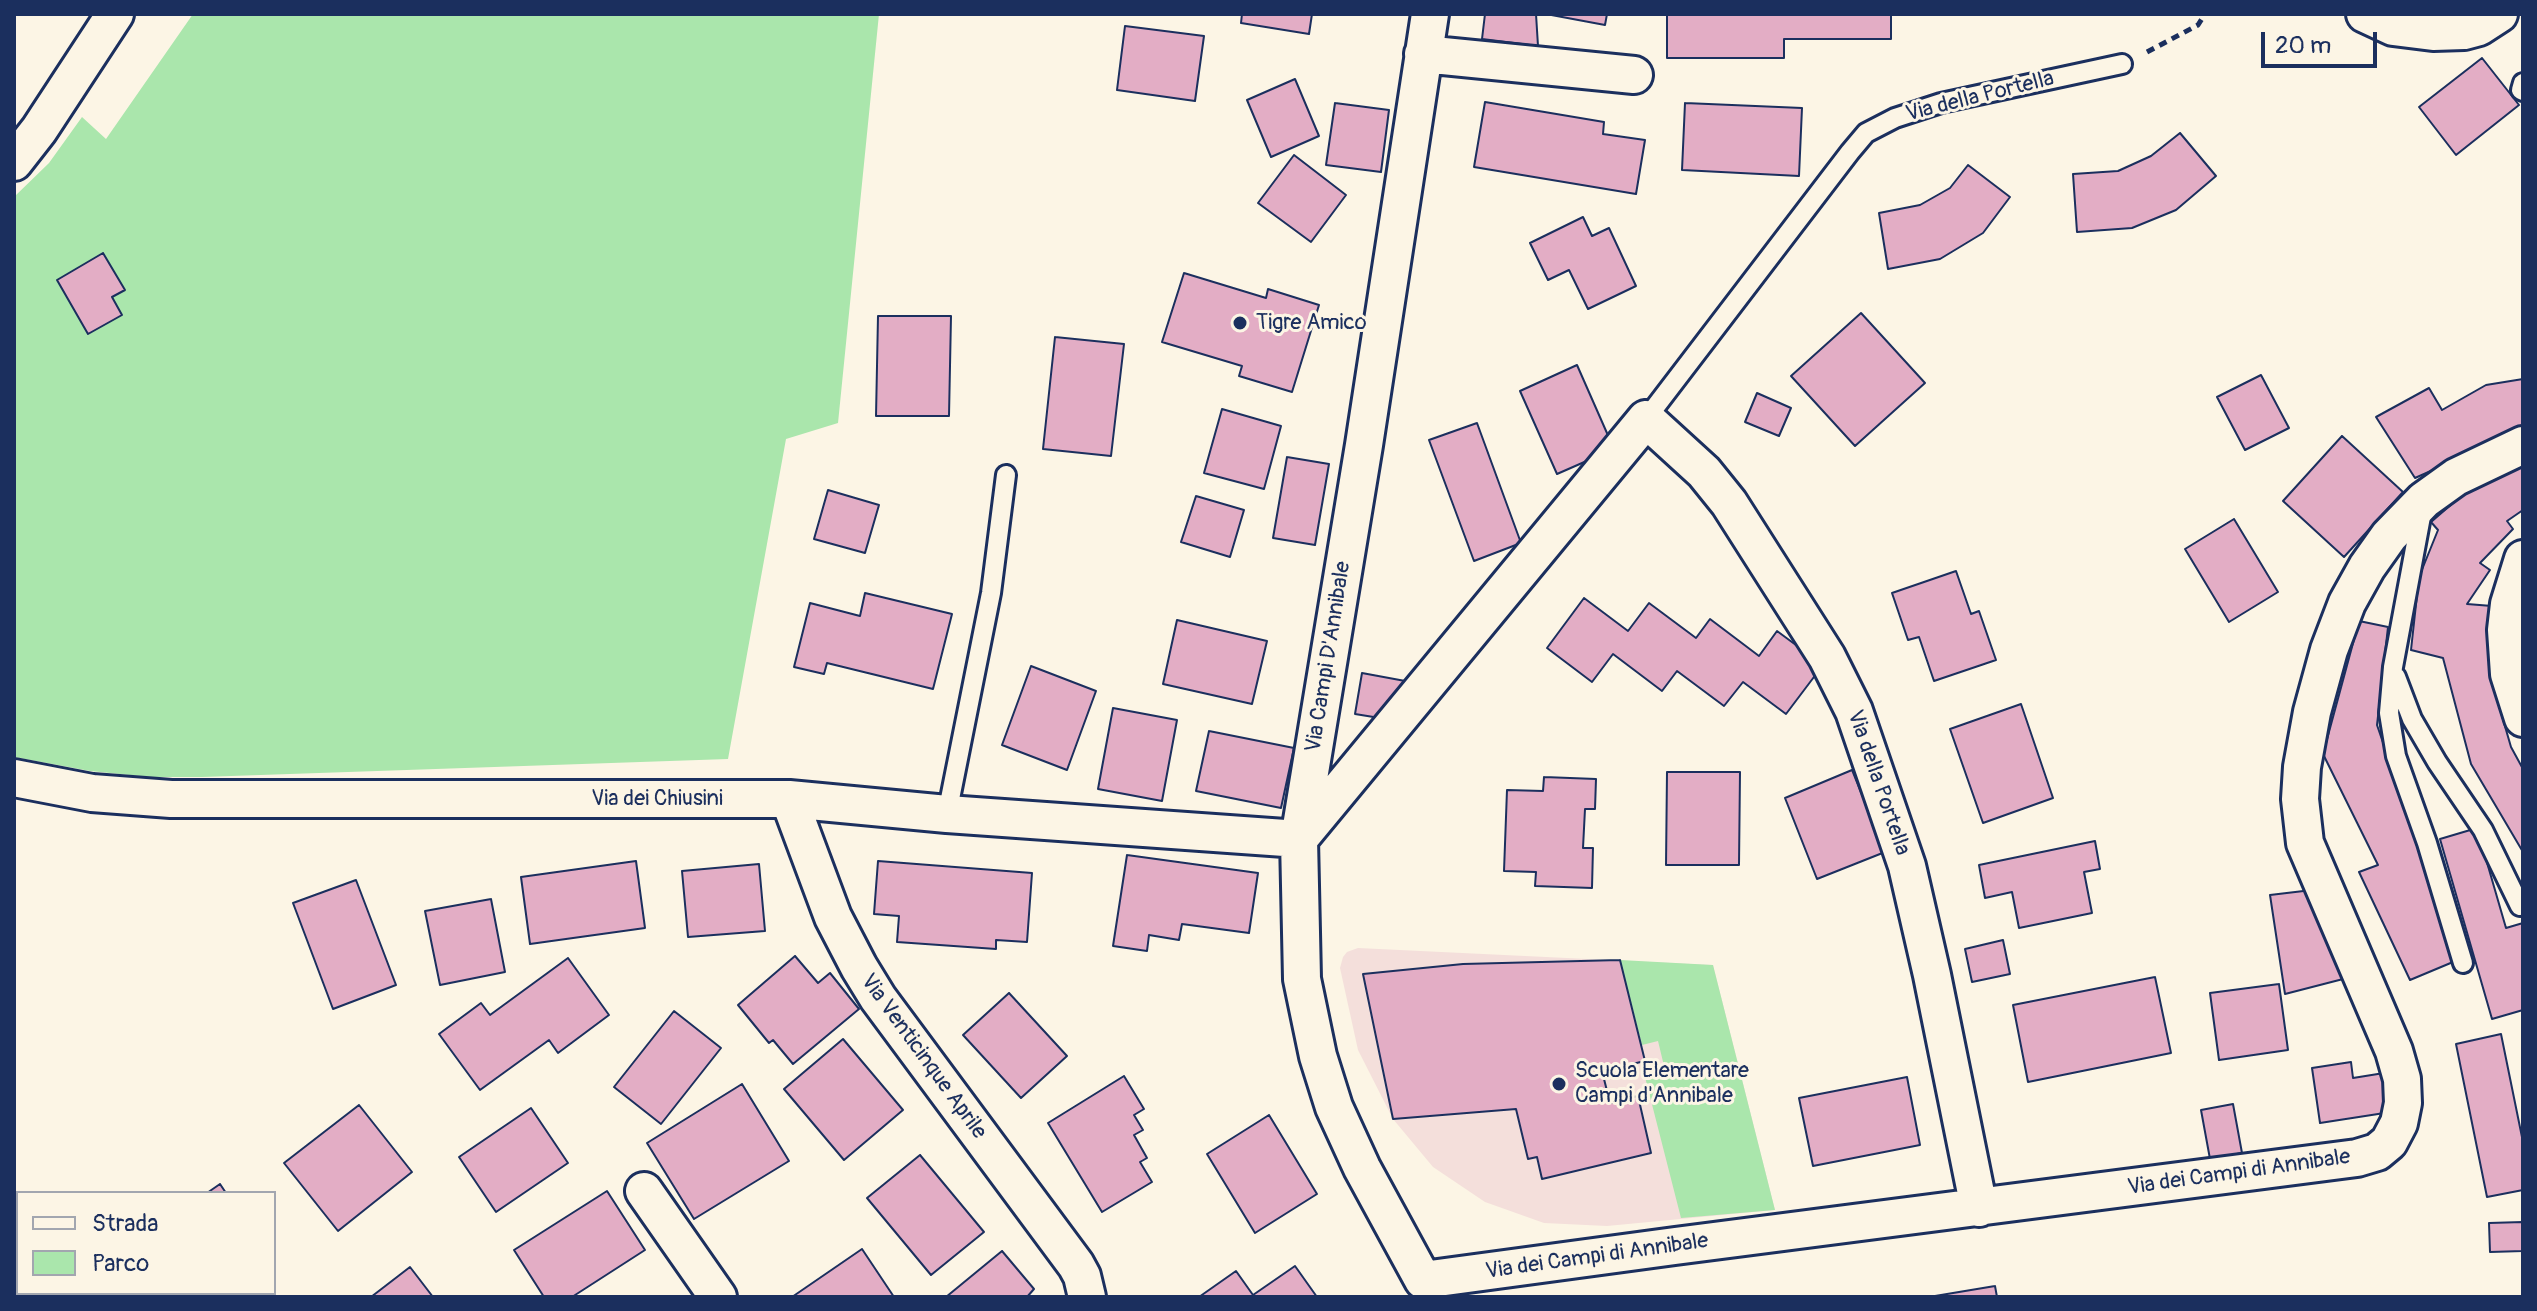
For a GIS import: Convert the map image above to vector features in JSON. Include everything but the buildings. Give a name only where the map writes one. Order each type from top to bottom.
[{"type":"street","points":[[14,162],[39,130],[115,14]]},
{"type":"street","name":"Via Campi D'Annibale","points":[[1420,1289],[1334,1107],[1318,1056],[1302,979],[1299,839],[1364,445],[1430,14]]},
{"type":"street","points":[[2365,14],[2393,27],[2433,32],[2479,27],[2499,14]]},
{"type":"street","points":[[1423,54],[1634,75]]},
{"type":"street","name":"Via della Portella","points":[[1299,839],[1646,419],[1704,472],[1729,503],[1827,657],[1854,711],[1907,866],[1979,1208]]},
{"type":"street","name":"Via dei Campi di Annibale","points":[[1420,1289],[1690,1244],[2357,1158],[2377,1152],[2396,1133],[2403,1103],[2398,1065],[2310,857],[2302,826],[2300,799],[2303,759],[2316,694],[2347,603],[2389,536],[2424,500],[2475,466],[2523,445]]},
{"type":"street","points":[[2523,559],[2509,604],[2506,630],[2509,674],[2523,718]]},
{"type":"street","name":"Via dei Chiusini","points":[[14,778],[92,793],[171,799],[789,799],[947,814],[1299,839]]},
{"type":"street","name":"Via Venticinque Aprile","points":[[789,799],[833,917],[859,967],[1076,1265],[1087,1297]]},
{"type":"street","points":[[644,1191],[718,1297]]},
{"type":"lane","name":"Via della Portella","points":[[1646,419],[1866,133],[1895,118],[1941,103],[2122,64]]},
{"type":"lane","points":[[2523,83],[2523,91]]},
{"type":"lane","points":[[947,814],[991,593],[1006,475]]},
{"type":"lane","points":[[2424,500],[2393,667],[2389,713],[2392,741],[2463,963]]},
{"type":"lane","points":[[2393,667],[2412,719],[2483,830],[2520,906]]},
{"type":"path","points":[[2122,64],[2198,25],[2205,14]]},
{"type":"shaded area","name":"Scuola Elementare Campi d'Annibale","points":[[1358,948],[1713,965],[1775,1210],[1607,1226],[1544,1223],[1485,1202],[1433,1167],[1393,1119],[1358,1050],[1340,968],[1347,952]]},
{"type":"green space","points":[[193,14],[879,14],[838,423],[786,439],[728,759],[149,777],[90,771],[14,757],[14,197],[49,163],[82,117],[106,139]],"holes":[[[103,253],[125,290],[112,297],[122,315],[88,334],[57,280]]]},
{"type":"green space","points":[[1620,960],[1713,965],[1775,1210],[1681,1218],[1645,1077],[1665,1070],[1658,1041],[1642,1045]]},
{"type":"place","name":"Tigre Amico","points":[[1240,323]]},
{"type":"place","name":"Scuola Elementare Campi d'Annibale","points":[[1559,1084]]}]
